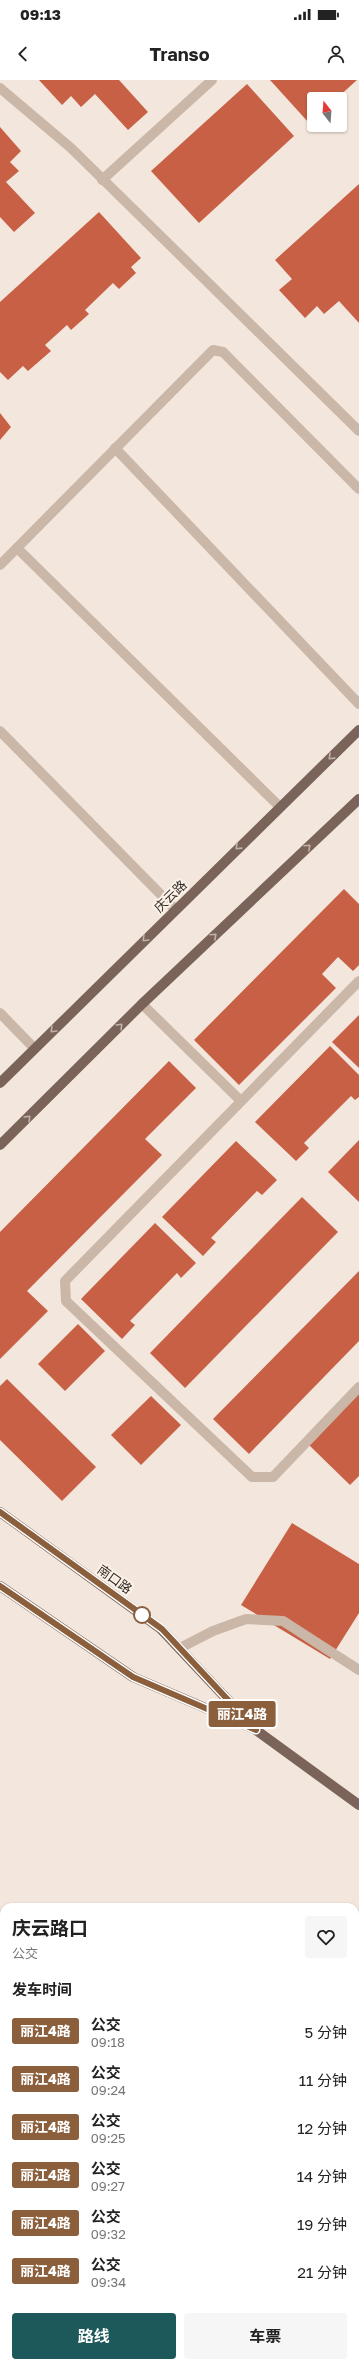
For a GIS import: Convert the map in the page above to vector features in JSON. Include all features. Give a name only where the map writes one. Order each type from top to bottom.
[{"type":"main road","name":"庆云路","points":[[0,1083],[175,909],[359,730]]},
{"type":"main road","points":[[0,1145],[142,1004],[359,799]]},
{"type":"main road","name":"南口路","points":[[0,1512],[162,1629],[256,1730],[359,1805]]},
{"type":"main road","name":"南口路","points":[[0,1586],[133,1677],[256,1730]]},
{"type":"street","points":[[102,180],[212,80]]},
{"type":"street","points":[[0,88],[71,148],[359,431]]},
{"type":"street","points":[[0,565],[213,350],[223,352],[359,489]]},
{"type":"street","points":[[115,448],[359,704]]},
{"type":"street","points":[[17,548],[280,807]]},
{"type":"street","points":[[0,731],[175,909]]},
{"type":"street","points":[[359,981],[65,1281],[66,1301],[252,1477],[273,1477],[359,1387]]},
{"type":"street","points":[[142,1004],[241,1101]]},
{"type":"street","points":[[0,1013],[34,1048]]},
{"type":"street","points":[[180,1648],[213,1631],[246,1619],[283,1621],[359,1670]]},
{"type":"building","points":[[39,80],[119,80],[148,112],[128,130],[95,94],[81,107],[71,96],[62,105]]},
{"type":"building","points":[[270,80],[357,80],[344,92],[307,92],[307,121]]},
{"type":"building","points":[[247,84],[294,136],[199,223],[151,171]]},
{"type":"building","points":[[0,127],[21,151],[10,162],[19,171],[6,182],[35,213],[14,232],[0,217]]},
{"type":"building","points":[[359,184],[359,323],[339,301],[324,314],[317,306],[305,318],[279,290],[292,279],[275,260]]},
{"type":"building","points":[[99,212],[141,258],[131,267],[136,273],[119,289],[113,283],[85,310],[89,314],[71,330],[67,325],[45,345],[51,351],[28,371],[23,366],[8,380],[0,372],[0,302]]},
{"type":"building","points":[[0,413],[11,427],[0,440]]},
{"type":"building","points":[[344,889],[359,904],[359,965],[353,971],[338,957],[322,974],[336,988],[239,1085],[194,1040]]},
{"type":"building","points":[[359,1015],[359,1068],[332,1042]]},
{"type":"building","points":[[330,1046],[359,1075],[359,1097],[355,1100],[351,1096],[304,1143],[309,1148],[296,1161],[255,1122]]},
{"type":"building","points":[[169,1061],[196,1088],[145,1139],[162,1155],[27,1291],[48,1311],[0,1359],[0,1232]]},
{"type":"building","points":[[359,1140],[359,1202],[328,1172]]},
{"type":"building","points":[[236,1141],[277,1180],[262,1195],[257,1191],[211,1238],[216,1242],[203,1256],[162,1217]]},
{"type":"building","points":[[302,1197],[338,1232],[185,1388],[150,1353]]},
{"type":"building","points":[[155,1223],[196,1263],[181,1278],[177,1273],[130,1321],[135,1325],[122,1339],[81,1299]]},
{"type":"building","points":[[359,1271],[359,1341],[249,1454],[213,1419]]},
{"type":"building","points":[[78,1324],[105,1351],[65,1391],[38,1364]]},
{"type":"building","points":[[7,1379],[96,1467],[62,1501],[0,1440],[0,1386]]},
{"type":"building","points":[[359,1394],[359,1476],[350,1485],[309,1445]]},
{"type":"building","points":[[151,1396],[181,1425],[141,1465],[111,1435]]},
{"type":"building","points":[[292,1523],[359,1564],[359,1613],[330,1659],[241,1605]]},
{"type":"bus line","name":"丽江4路","points":[[0,1512],[162,1629],[256,1730],[133,1677],[0,1586]]}]
